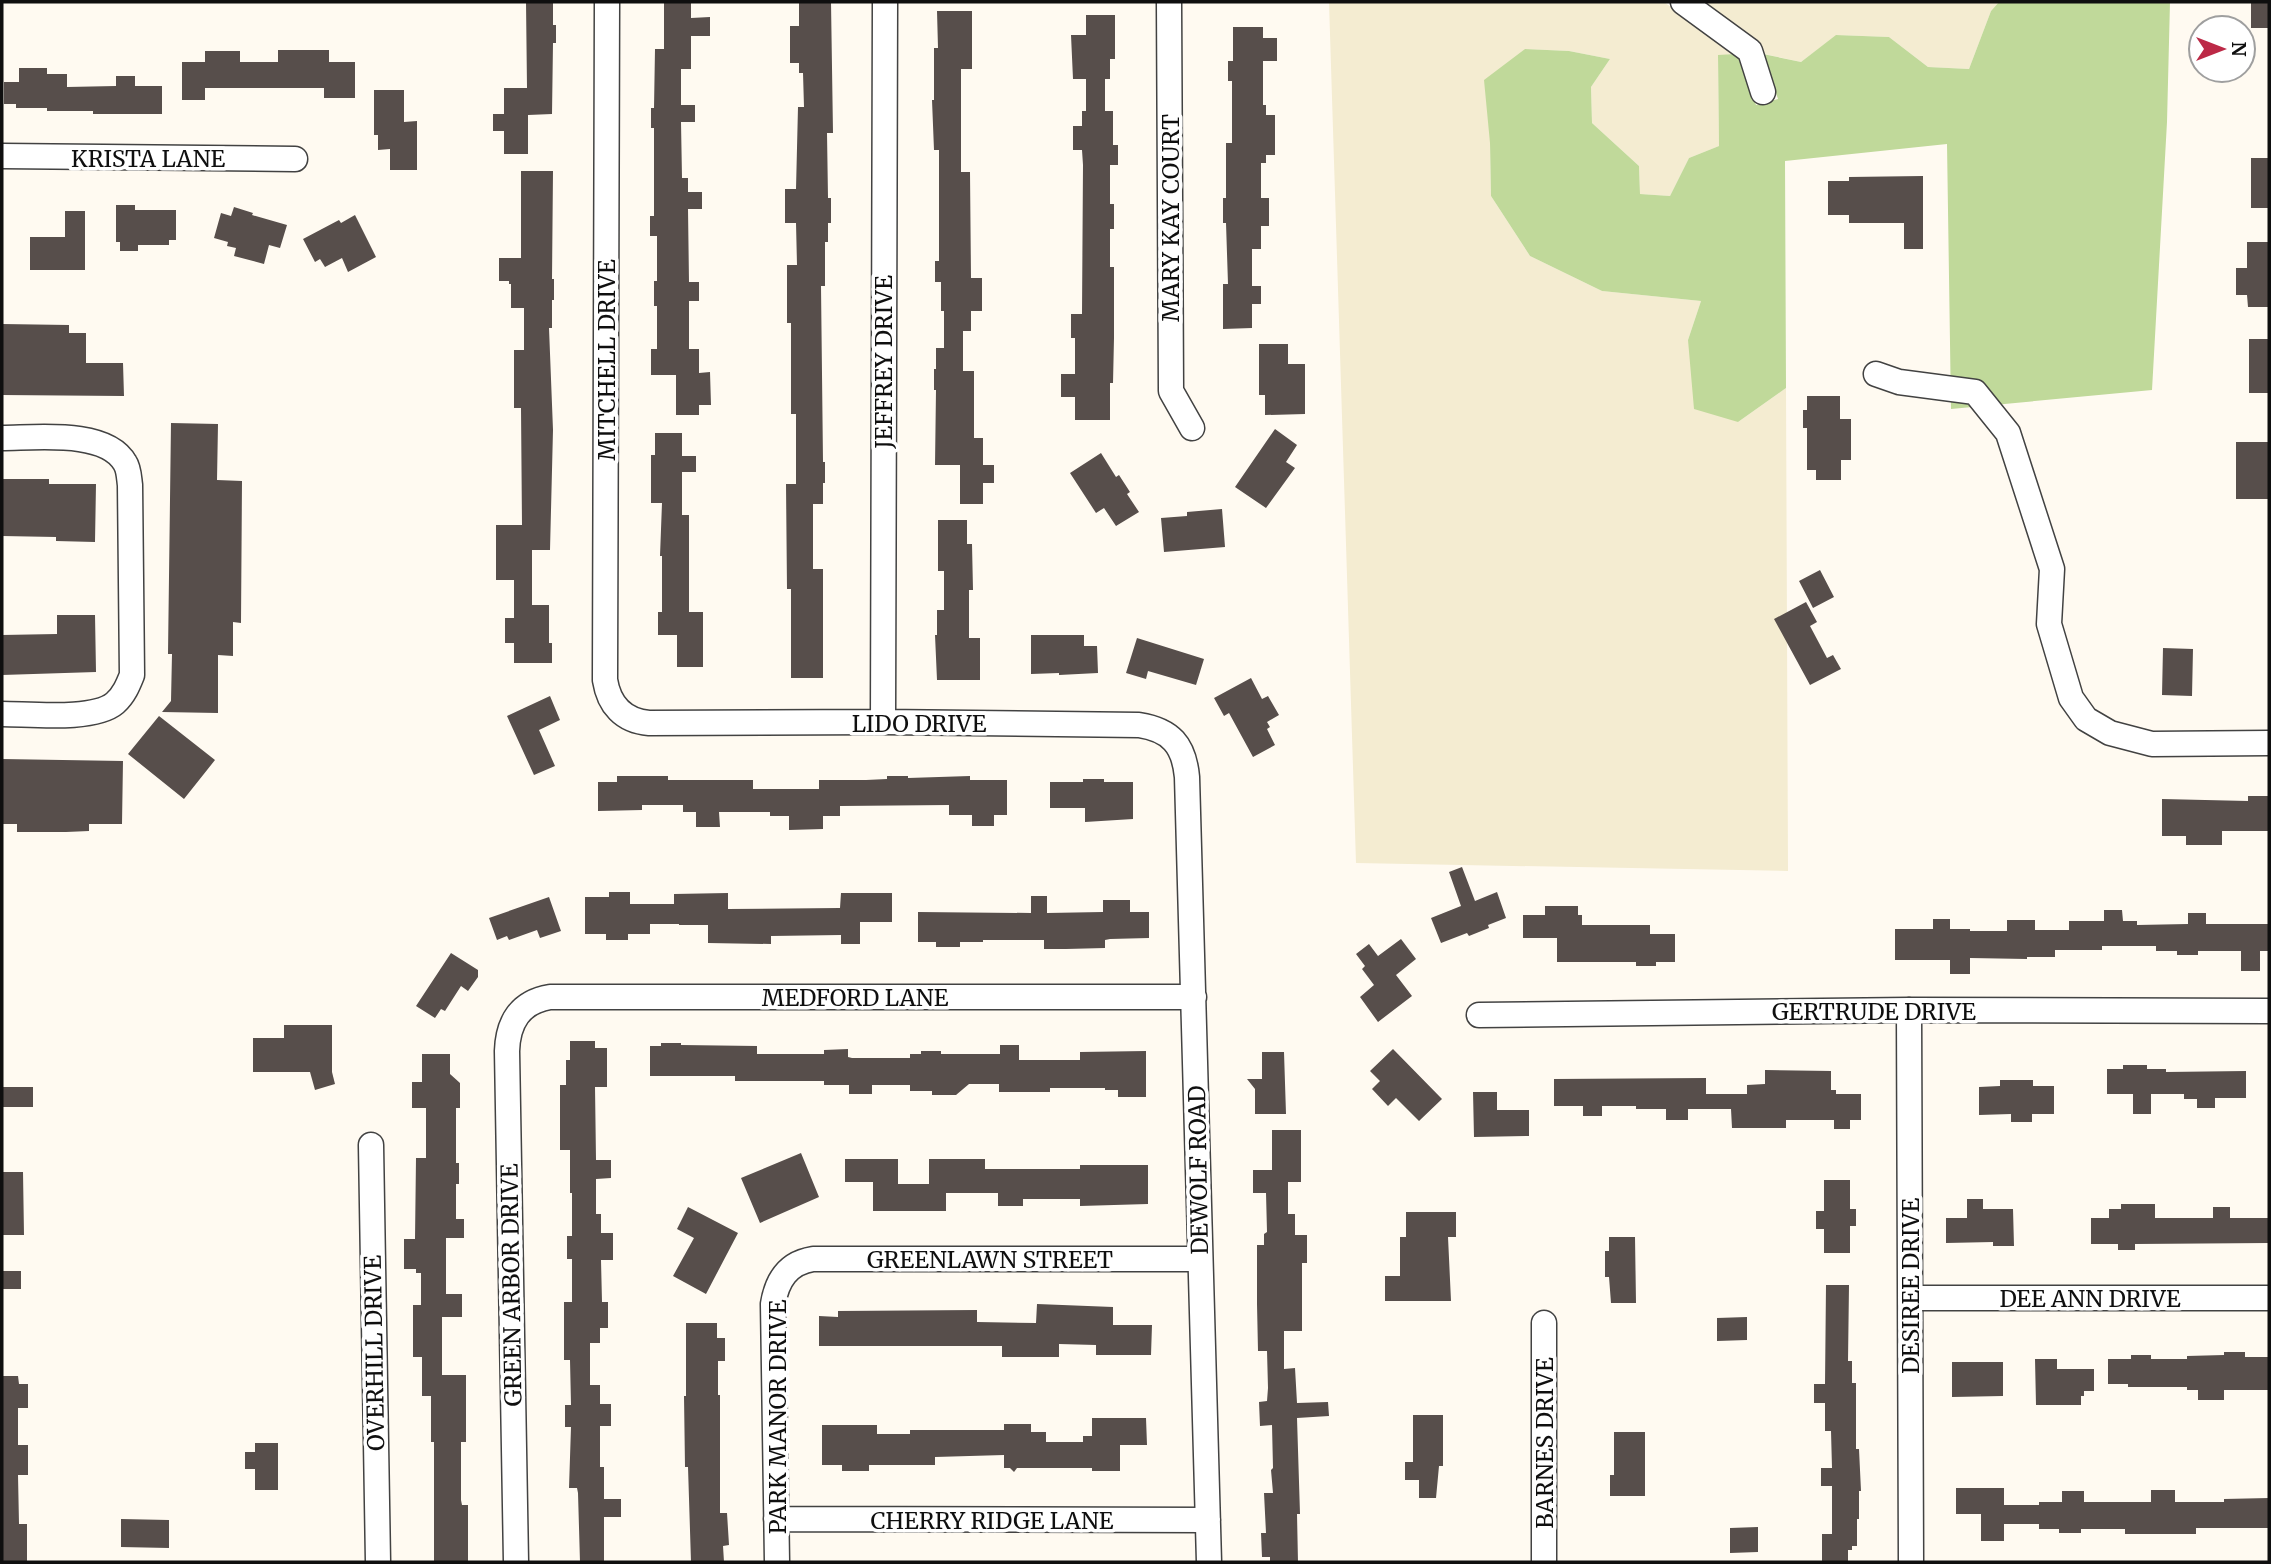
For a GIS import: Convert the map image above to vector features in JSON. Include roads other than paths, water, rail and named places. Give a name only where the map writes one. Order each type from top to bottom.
[{"type":"street","name":"MITCHELL DRIVE","points":[[607,2],[605,680],[608,694],[621,714]]},
{"type":"street","name":"JEFFREY DRIVE","points":[[883,722],[885,2]]},
{"type":"street","name":"MARY KAY COURT","points":[[1169,2],[1171,391],[1192,428]]},
{"type":"street","points":[[1683,2],[1750,51],[1763,92]]},
{"type":"street","name":"KRISTA LANE","points":[[2,156],[295,159]]},
{"type":"street","points":[[1876,374],[1899,382],[1975,392],[2008,433],[2052,569],[2049,624],[2071,698],[2086,719],[2110,733],[2152,744],[2269,743]]},
{"type":"street","points":[[2,438],[71,438],[102,444],[117,453],[126,465],[130,485],[132,674],[125,691],[114,704],[100,712],[2,714]]},
{"type":"street","name":"LIDO DRIVE","points":[[621,714],[632,720],[649,723],[883,722],[1151,727],[1168,735],[1179,747],[1184,756],[1187,777]]},
{"type":"street","name":"DEWOLF ROAD","points":[[1187,777],[1209,1562]]},
{"type":"street","name":"MEDFORD LANE","points":[[519,1011],[533,1001],[550,998],[1194,998]]},
{"type":"street","name":"GERTRUDE DRIVE","points":[[1479,1015],[1909,1010],[2269,1011]]},
{"type":"street","name":"DESIREE DRIVE","points":[[1909,1010],[1911,1562]]},
{"type":"street","name":"GREEN ARBOR DRIVE","points":[[516,1562],[506,1051],[509,1029],[519,1011]]},
{"type":"street","name":"OVERHILL DRIVE","points":[[371,1145],[377,1562]]},
{"type":"street","name":"GREENLAWN STREET","points":[[784,1274],[793,1266],[813,1259],[1200,1259]]},
{"type":"street","name":"PARK MANOR DRIVE","points":[[777,1562],[773,1304],[776,1288],[784,1274]]},
{"type":"street","name":"DEE ANN DRIVE","points":[[1910,1298],[2269,1298]]},
{"type":"street","name":"BARNES DRIVE","points":[[1544,1323],[1544,1562]]},
{"type":"street","name":"CHERRY RIDGE LANE","points":[[776,1519],[1208,1520]]}]
